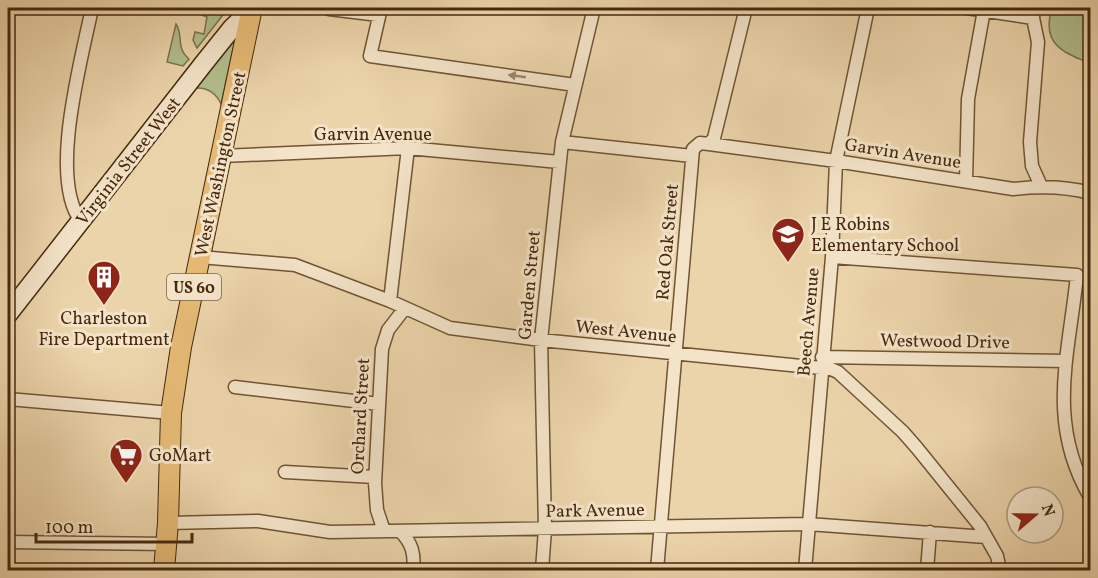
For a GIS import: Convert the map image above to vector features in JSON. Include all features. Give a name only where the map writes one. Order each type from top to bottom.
[{"type":"main road","name":"Virginia Street West","points":[[8,314],[248,8]]},
{"type":"main road","name":"West Washington Street","points":[[164,570],[168,523],[171,413],[182,340],[222,156],[248,8]]},
{"type":"street","points":[[81,221],[75,213],[71,198],[68,140],[70,114],[92,8]]},
{"type":"street","points":[[329,8],[380,11],[369,56],[575,84]]},
{"type":"street","name":"Garden Street","points":[[542,570],[545,529],[541,340],[562,142],[594,8]]},
{"type":"street","points":[[562,142],[692,156],[696,144],[700,142],[708,144],[714,138],[746,8]]},
{"type":"street","name":"Beech Avenue","points":[[805,570],[831,257],[836,161],[868,8]]},
{"type":"street","points":[[967,8],[1034,13],[1038,42],[1030,142],[1032,166],[1041,186]]},
{"type":"street","points":[[966,181],[968,99],[984,10]]},
{"type":"street","name":"Garvin Avenue","points":[[708,144],[836,161],[1013,189],[1041,186],[1070,187],[1090,193]]},
{"type":"street","points":[[390,302],[408,148]]},
{"type":"street","name":"Garvin Avenue","points":[[222,156],[408,148],[559,162]]},
{"type":"street","name":"Red Oak Street","points":[[657,570],[692,156]]},
{"type":"street","name":"West Avenue","points":[[200,256],[296,265],[450,328],[676,354],[822,363],[838,372],[903,432],[981,526],[986,537]]},
{"type":"street","points":[[831,257],[1077,275],[1066,361],[1063,415],[1069,447],[1090,497]]},
{"type":"street","name":"Orchard Street","points":[[384,531],[377,510],[375,477],[384,342],[391,324],[405,308]]},
{"type":"street","name":"Westwood Drive","points":[[822,363],[1066,361]]},
{"type":"street","points":[[235,387],[379,404]]},
{"type":"street","points":[[8,399],[171,413]]},
{"type":"street","points":[[285,472],[375,477]]},
{"type":"street","name":"Park Avenue","points":[[168,523],[258,522],[330,532],[808,524],[986,537]]},
{"type":"street","points":[[400,531],[415,556],[413,570]]},
{"type":"street","points":[[927,570],[930,532]]},
{"type":"street","points":[[986,537],[997,556],[1000,570]]},
{"type":"street","points":[[8,542],[167,544]]},
{"type":"green space","points":[[201,8],[226,11],[197,48],[193,40],[195,32],[204,34],[207,17],[199,14]]},
{"type":"green space","points":[[1052,8],[1090,8],[1090,65],[1065,52],[1054,42],[1049,24]]},
{"type":"green space","points":[[176,24],[182,50],[189,59],[183,66],[167,62]]},
{"type":"green space","points":[[231,42],[234,44],[221,104],[211,92],[195,88]]},
{"type":"place","name":"J E Robins Elementary School","points":[[788,263]]},
{"type":"place","name":"Charleston Fire Department","points":[[104,306]]},
{"type":"place","name":"GoMart","points":[[126,484]]}]
